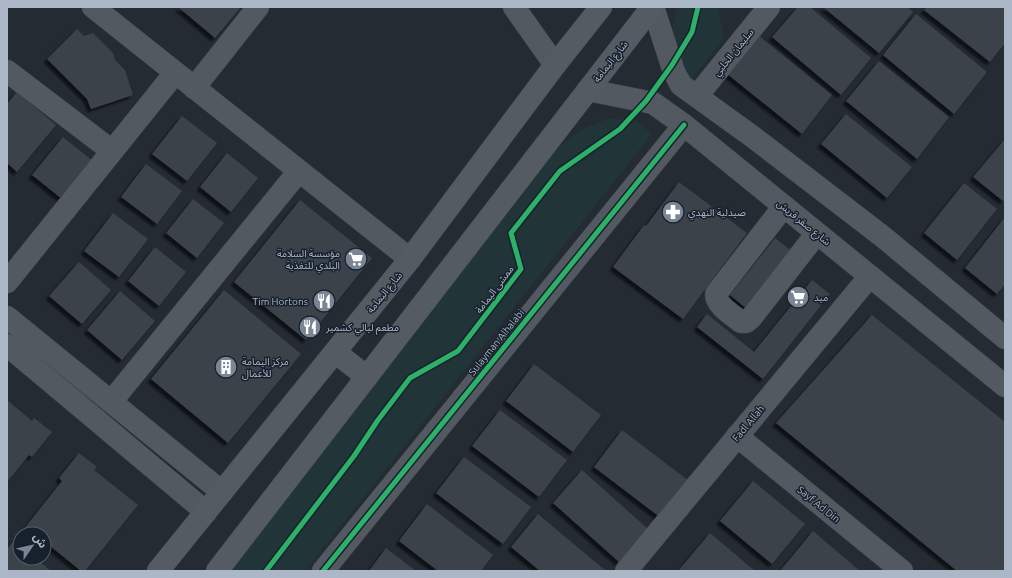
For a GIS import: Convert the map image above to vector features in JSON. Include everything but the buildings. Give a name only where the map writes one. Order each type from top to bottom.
[{"type":"main road","name":"شارع اليمامة","points":[[158,571],[410,259],[555,65],[601,7]]},
{"type":"main road","name":"شارع اليمامة","points":[[221,570],[367,377],[652,7]]},
{"type":"main road","points":[[335,352],[367,377]]},
{"type":"street","points":[[93,7],[410,259]]},
{"type":"street","points":[[194,88],[258,7]]},
{"type":"street","points":[[514,7],[555,65]]},
{"type":"street","points":[[652,7],[674,72],[681,85],[882,236],[1005,338]]},
{"type":"street","name":"سليمان الحلبي","points":[[697,96],[769,7]]},
{"type":"street","points":[[7,71],[112,151]]},
{"type":"street","points":[[7,282],[175,73]]},
{"type":"street","name":"شارع صقر قريش","points":[[588,90],[653,103],[684,125],[1005,386]]},
{"type":"street","name":"Sulayman Alhalabi","points":[[323,571],[684,125]]},
{"type":"street","points":[[747,176],[762,173],[768,166],[764,146]]},
{"type":"street","points":[[111,402],[299,171]]},
{"type":"street","points":[[798,172],[779,177],[773,185],[781,204],[716,294],[716,299],[719,304],[741,322],[746,322],[751,318],[818,233]]},
{"type":"street","name":"Fadl Allah","points":[[626,571],[870,276]]},
{"type":"street","points":[[7,317],[222,492]]},
{"type":"street","points":[[7,345],[206,512]]},
{"type":"street","name":"Sayf Ad Din","points":[[737,436],[893,568]]},
{"type":"green space","points":[[677,7],[719,7],[724,38],[690,81],[678,72],[671,36]]},
{"type":"green space","points":[[609,119],[634,119],[652,134],[305,571],[221,571],[558,148],[581,130]]},
{"type":"cycle path","name":"ممشى اليمامة","points":[[266,571],[354,456],[378,420],[410,378],[458,351],[521,269],[511,233],[560,171],[620,129],[646,101],[672,65],[692,32],[698,7]]},
{"type":"cycle path","points":[[323,571],[684,125]]},
{"type":"place","name":"صيدلية النهدي","points":[[673,212]]},
{"type":"place","name":"مؤسسة السلامة البلدي للتغذية","points":[[356,259]]},
{"type":"place","name":"ميد","points":[[798,297]]},
{"type":"place","name":"Tim Hortons","points":[[324,301]]},
{"type":"place","name":"مطعم ليالي كشمير","points":[[310,327]]},
{"type":"place","name":"مركز اليمامة للأعمال","points":[[226,367]]}]
